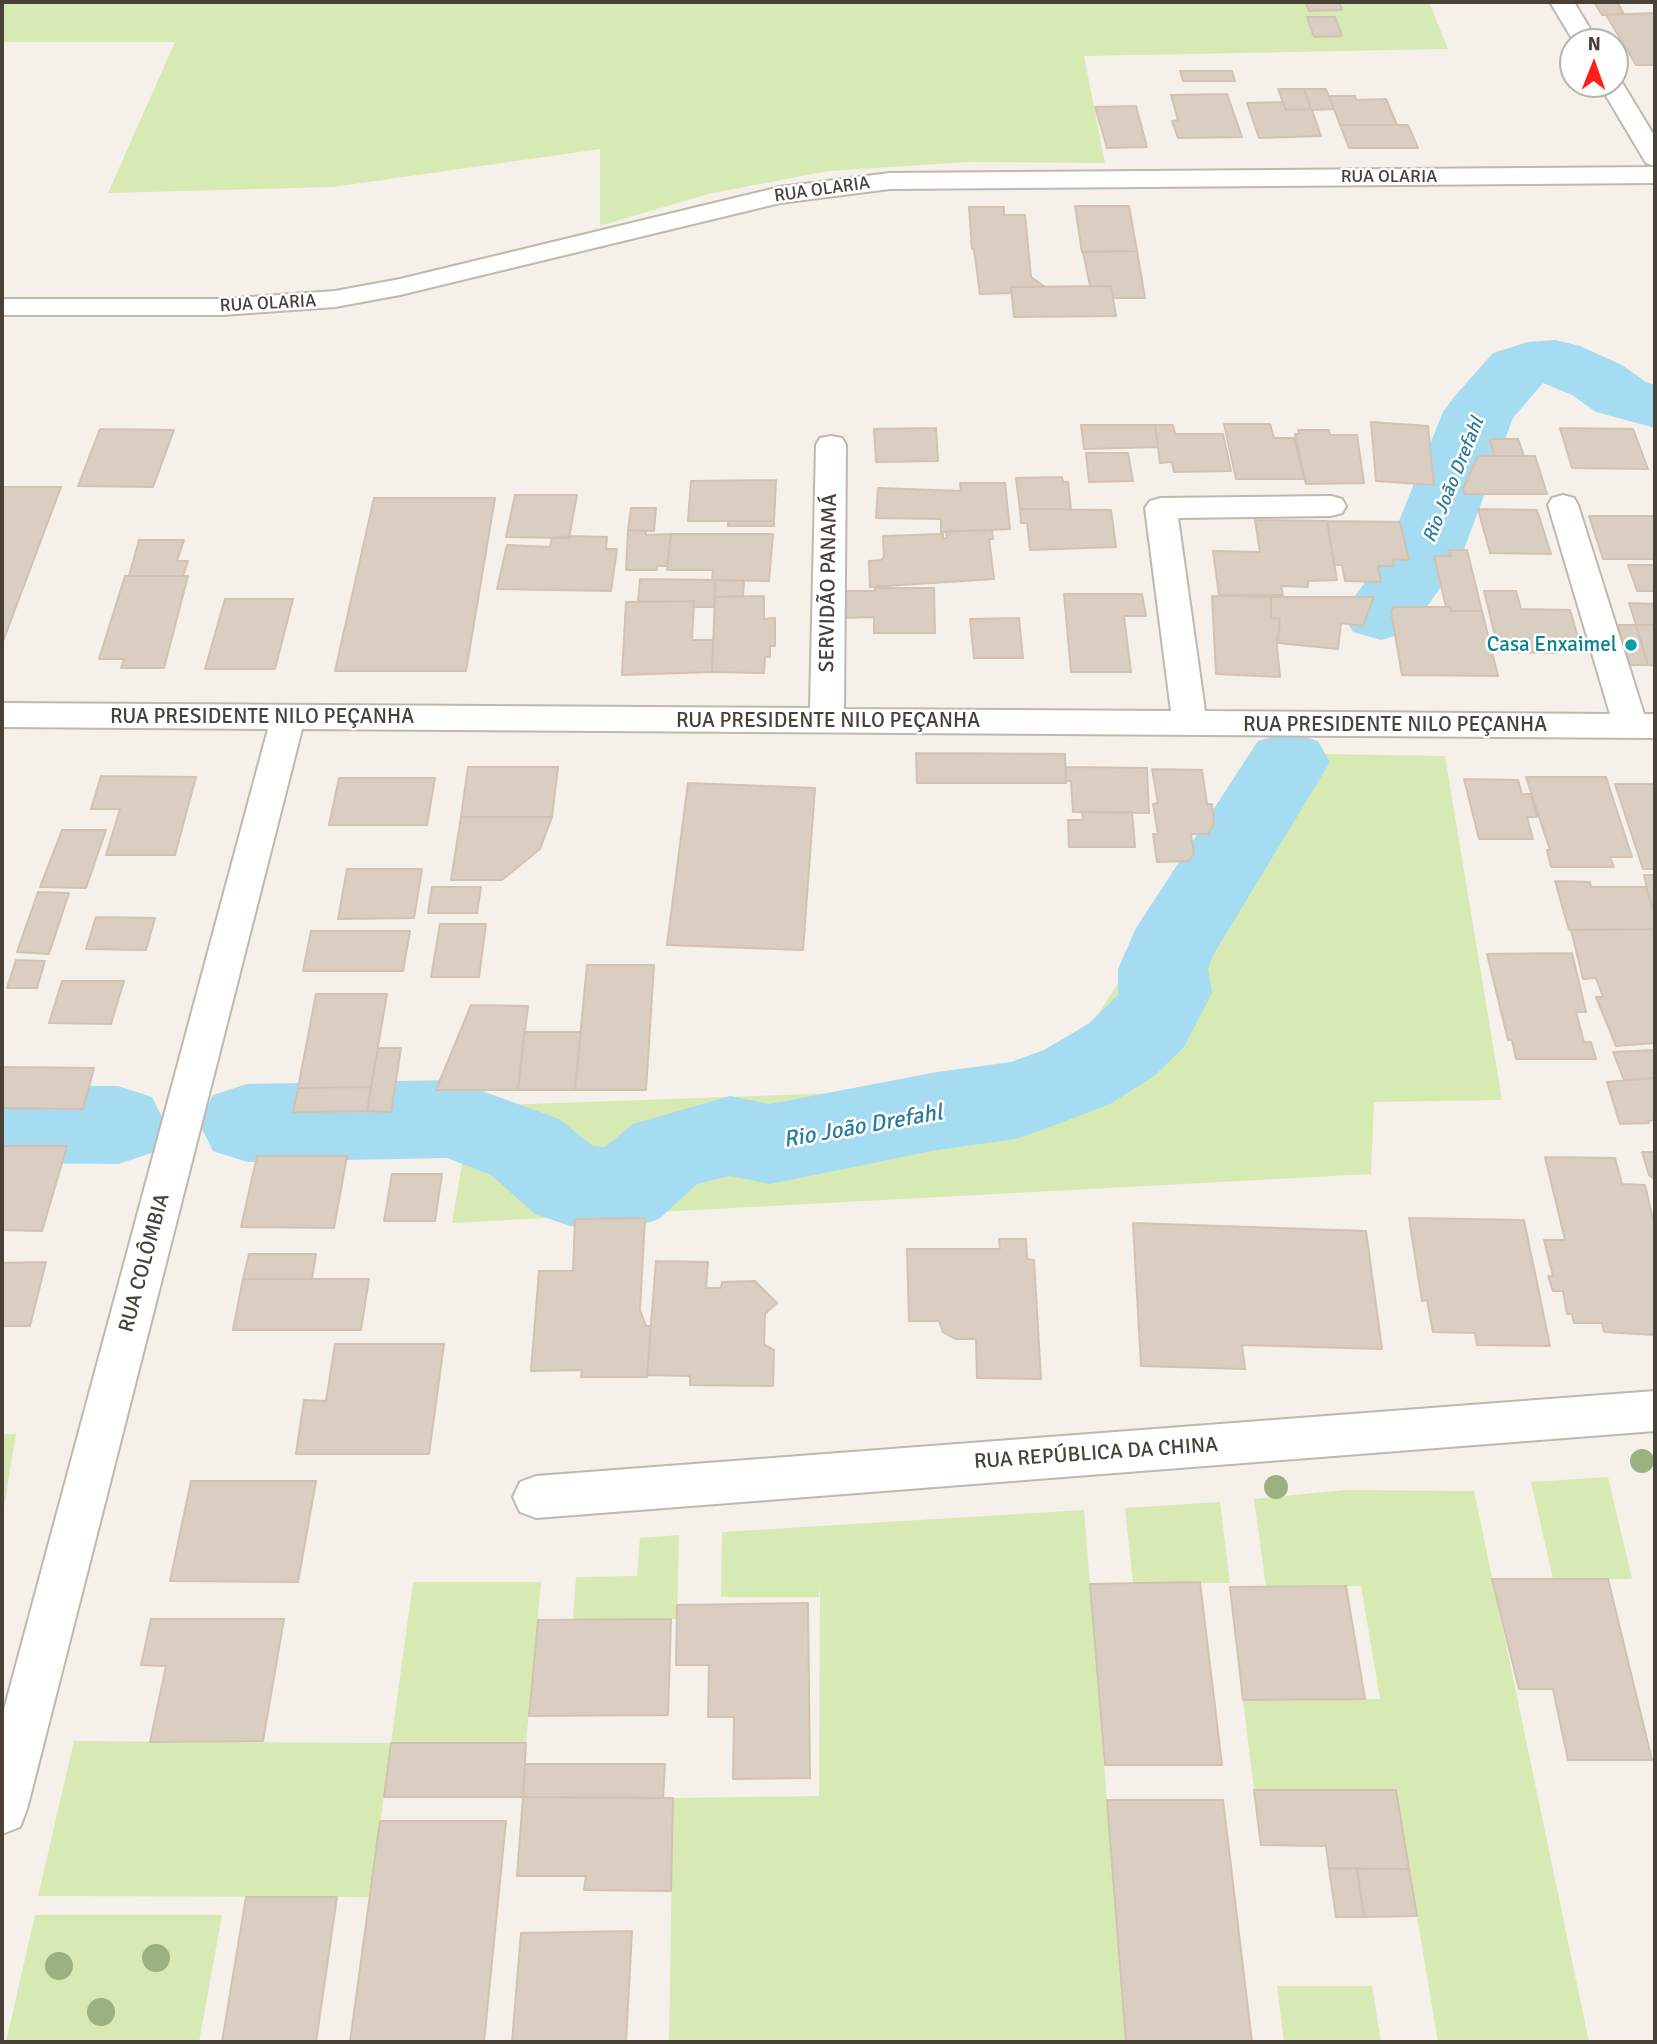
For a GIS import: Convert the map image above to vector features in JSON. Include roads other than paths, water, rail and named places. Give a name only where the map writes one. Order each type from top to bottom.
[{"type":"street","points":[[1562,2],[1578,28]]},
{"type":"street","points":[[1619,98],[1655,158]]},
{"type":"street","name":"RUA OLARIA","points":[[2,307],[222,307],[335,299],[400,287],[780,195],[890,181],[1655,175]]},
{"type":"street","name":"SERVIDÃO PANAMÁ","points":[[827,721],[831,444]]},
{"type":"street","points":[[1563,505],[1643,726]]},
{"type":"street","points":[[1190,723],[1161,508],[1331,506]]},
{"type":"street","name":"RUA PRESIDENTE NILO PEÇANHA","points":[[2,715],[1643,726]]},
{"type":"street","name":"RUA COLÔMBIA","points":[[2,1809],[288,717]]},
{"type":"street","name":"RUA REPÚBLICA DA CHINA","points":[[536,1497],[1655,1411]]},
{"type":"waterway","name":"Rio João Drefahl","points":[[1381,614],[1422,560],[1479,412],[1518,368],[1528,363],[1555,361],[1597,380],[1621,397],[1655,407]]},
{"type":"waterway","name":"Rio João Drefahl","points":[[247,1123],[452,1119],[525,1147],[570,1185],[624,1190],[667,1152],[730,1136],[770,1144],[937,1111],[1016,1100],[1077,1077],[1121,1050],[1151,1021],[1166,993],[1163,969],[1168,952],[1288,762]]},
{"type":"waterway","name":"Rio João Drefahl","points":[[2,1124],[118,1125]]},
{"type":"place","name":"Casa Enxaimel","points":[[1631,645]]}]
